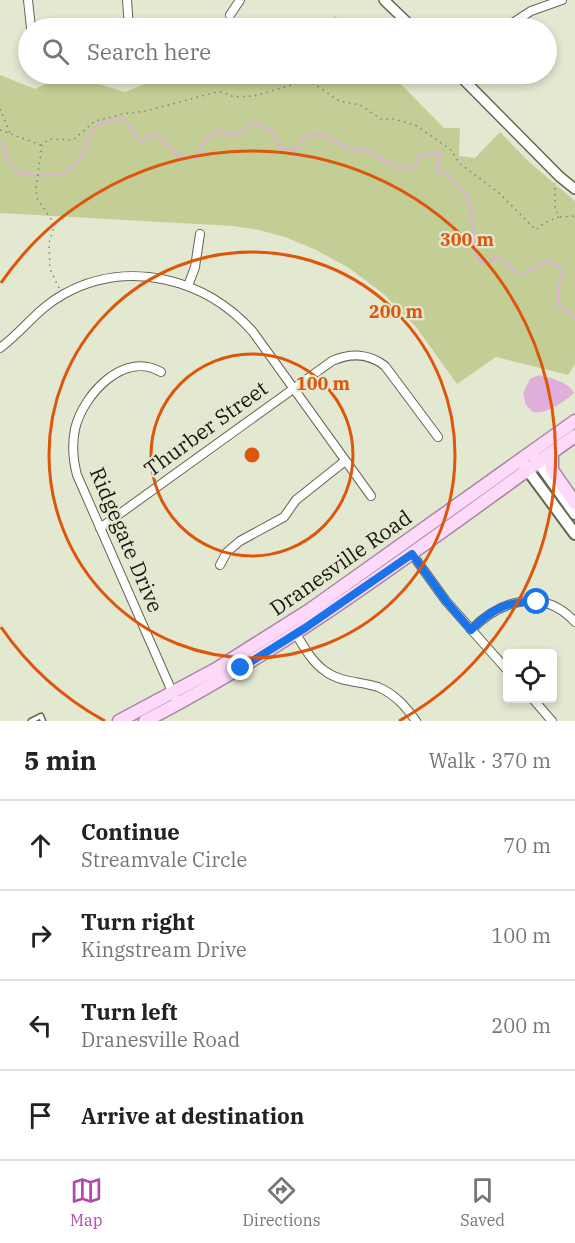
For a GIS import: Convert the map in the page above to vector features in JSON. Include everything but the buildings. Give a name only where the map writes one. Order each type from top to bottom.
[{"type":"main road","name":"Dranesville Road","points":[[119,721],[175,699],[296,634],[412,554],[530,461],[575,421]]},
{"type":"main road","name":"Dranesville Road","points":[[145,721],[530,461],[552,453],[575,436]]},
{"type":"main road","points":[[552,453],[552,470],[575,503]]},
{"type":"main road","points":[[530,461],[575,514]]},
{"type":"main road","points":[[530,461],[575,534]]},
{"type":"street","points":[[27,0],[30,18]]},
{"type":"street","points":[[128,0],[129,18]]},
{"type":"street","points":[[231,15],[240,0]]},
{"type":"street","points":[[384,0],[403,18]]},
{"type":"street","points":[[520,18],[531,11],[562,0]]},
{"type":"street","points":[[468,84],[560,177],[575,189]]},
{"type":"street","points":[[188,286],[195,267],[200,234]]},
{"type":"street","points":[[0,348],[43,308],[62,295],[85,285],[117,278],[148,277],[188,286],[219,301],[244,322],[371,496]]},
{"type":"street","name":"Thurber Street","points":[[100,528],[340,358],[355,355],[373,358],[391,372],[438,437]]},
{"type":"street","name":"Ridgegate Drive","points":[[161,372],[140,365],[122,371],[101,385],[85,404],[80,415],[74,439],[74,464],[175,699]]},
{"type":"street","points":[[220,565],[227,552],[240,541],[284,516],[296,500],[345,461]]},
{"type":"street","points":[[412,554],[446,601],[503,666]]},
{"type":"street","points":[[471,630],[486,615],[496,609],[525,601],[552,606],[575,622]]},
{"type":"street","points":[[296,634],[317,664],[325,671],[346,681],[385,691],[402,703],[416,721]]},
{"type":"street","points":[[536,703],[552,721]]},
{"type":"lane","points":[[31,721],[41,716],[43,721]]},
{"type":"path","points":[[62,295],[50,269],[49,243],[54,227],[53,222],[37,198],[36,188],[42,145],[49,139],[73,140],[95,121],[123,114],[146,111],[217,92],[234,97],[254,96],[296,84]]},
{"type":"path","points":[[314,84],[339,101],[360,105],[381,119],[394,119],[417,126],[451,150],[459,163],[498,192],[536,230],[559,217],[575,216]]},
{"type":"path","points":[[0,109],[10,133]]},
{"type":"path","points":[[0,130],[42,145]]},
{"type":"path","points":[[559,217],[554,198],[555,182],[560,177]]},
{"type":"green space","points":[[0,75],[35,89],[46,84],[99,84],[125,92],[145,84],[401,84],[444,128],[460,128],[459,156],[475,158],[500,132],[528,161],[575,201],[575,364],[568,375],[496,357],[457,384],[416,327],[385,295],[349,268],[316,250],[285,237],[259,230],[233,226],[0,213]]},
{"type":"shaded area","points":[[539,375],[563,383],[574,393],[549,409],[533,412],[526,405],[523,393],[530,379]]},
{"type":"waterway","points":[[0,140],[5,146],[6,157],[17,172],[43,176],[60,173],[74,165],[82,155],[90,135],[97,126],[103,122],[124,119],[140,141],[156,134],[179,156],[197,158],[204,142],[216,131],[241,135],[252,121],[271,131],[281,148],[293,151],[306,136],[321,134],[350,149],[367,151],[396,167],[413,168],[422,154],[440,153],[437,170],[448,174],[468,196],[473,224],[474,251],[481,262],[489,263],[495,257],[500,258],[519,275],[550,261],[559,267],[563,275],[558,287],[558,305],[575,317]]},
{"type":"route","points":[[241,668],[344,602],[412,554],[446,601],[471,630],[486,615],[496,609],[518,602],[537,602]]}]
